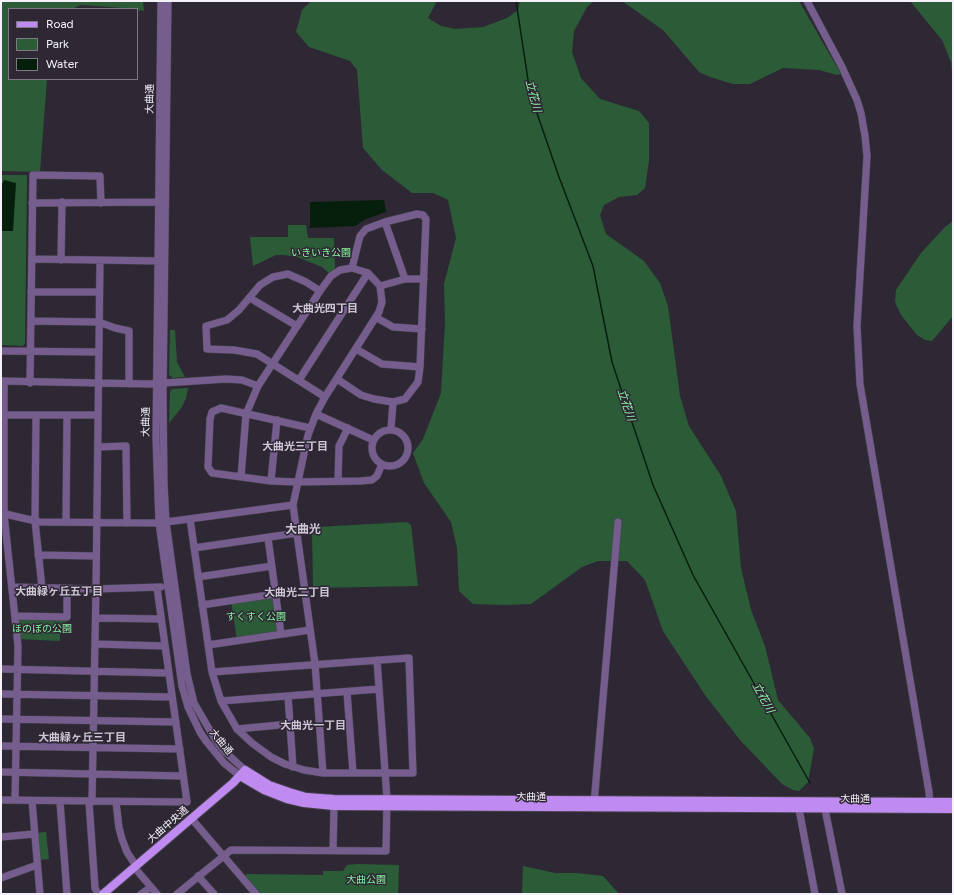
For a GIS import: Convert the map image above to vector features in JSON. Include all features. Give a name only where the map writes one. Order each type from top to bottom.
[{"type":"main road","name":"大曲通","points":[[242,773],[264,790],[287,799],[304,803],[334,806],[387,803],[594,803],[930,806],[953,809]]},
{"type":"main road","name":"大曲通","points":[[242,773],[269,785],[306,797],[387,803]]},
{"type":"main road","name":"大曲中央通","points":[[103,894],[242,773]]},
{"type":"main road","name":"大曲通","points":[[594,803],[825,809],[930,806],[953,802]]},
{"type":"street","name":"大曲通","points":[[161,1],[162,202]]},
{"type":"street","name":"大曲通","points":[[168,1],[162,202],[160,384],[156,438],[167,586],[182,686],[188,707],[206,741],[224,763],[242,773]]},
{"type":"street","points":[[806,1],[842,67],[857,100],[865,136],[867,156],[856,326],[860,384],[930,806]]},
{"type":"street","points":[[30,383],[33,175],[100,176],[100,203]]},
{"type":"street","points":[[61,260],[62,202]]},
{"type":"street","points":[[32,203],[162,202]]},
{"type":"street","points":[[337,379],[361,395],[393,402],[405,398],[418,382],[422,329],[426,219],[423,215],[417,214],[385,222],[366,229],[360,236],[352,268]]},
{"type":"street","points":[[385,222],[405,279]]},
{"type":"street","points":[[32,260],[161,261]]},
{"type":"street","points":[[98,894],[95,888],[90,802],[93,747],[96,618],[100,261]]},
{"type":"street","points":[[241,477],[246,414],[258,386],[331,276],[340,270],[352,268],[368,273],[380,286],[382,302],[377,318],[325,397],[316,414],[310,428],[293,504],[315,664],[323,773]]},
{"type":"street","points":[[299,380],[368,273]]},
{"type":"street","points":[[320,291],[306,282],[288,274],[273,277],[260,285],[239,310],[227,320],[206,326],[207,349],[234,350],[257,354],[325,397]]},
{"type":"street","points":[[380,286],[405,279],[424,279]]},
{"type":"street","points":[[32,292],[99,292]]},
{"type":"street","points":[[250,298],[297,326]]},
{"type":"street","points":[[377,318],[393,327],[422,329]]},
{"type":"street","points":[[31,322],[99,322],[115,328],[129,330],[129,384]]},
{"type":"street","points":[[356,350],[382,364],[420,367]]},
{"type":"street","points":[[1,351],[98,352]]},
{"type":"street","points":[[15,800],[18,643],[2,514],[4,414],[2,382],[160,384],[226,379],[242,380],[258,386]]},
{"type":"street","points":[[392,429],[393,402]]},
{"type":"street","points":[[310,428],[221,408],[212,412],[210,419],[208,467],[212,473],[297,482],[372,480],[377,476],[382,464]]},
{"type":"street","points":[[4,414],[98,415]]},
{"type":"street","points":[[316,414],[373,440]]},
{"type":"street","points":[[36,415],[35,521],[42,588]]},
{"type":"street","points":[[66,522],[67,415]]},
{"type":"street","points":[[271,480],[276,420]]},
{"type":"street","points":[[338,481],[339,446],[348,428]]},
{"type":"street","points":[[392,429],[397,430],[406,438],[408,443],[407,455],[404,460],[394,466],[388,466],[378,461],[372,451],[373,440],[381,432],[392,429]]},
{"type":"street","points":[[98,447],[126,446],[127,523]]},
{"type":"street","points":[[2,514],[35,521],[162,523],[293,504]]},
{"type":"street","points":[[190,519],[212,672],[221,701],[237,728],[252,743],[271,757],[293,767],[323,773],[414,773],[409,658],[212,672]]},
{"type":"street","points":[[594,803],[618,522]]},
{"type":"street","name":"大曲通","points":[[162,523],[188,679],[194,703],[215,739],[242,773]]},
{"type":"street","points":[[194,548],[297,533]]},
{"type":"street","points":[[268,538],[281,634]]},
{"type":"street","points":[[38,555],[96,556]]},
{"type":"street","points":[[198,577],[272,566]]},
{"type":"street","points":[[12,588],[96,589],[156,588],[167,586]]},
{"type":"street","points":[[15,616],[67,617],[67,588]]},
{"type":"street","points":[[1,800],[60,802],[187,802],[156,588]]},
{"type":"street","points":[[202,605],[275,594]]},
{"type":"street","points":[[96,618],[161,619]]},
{"type":"street","points":[[208,645],[310,630]]},
{"type":"street","points":[[95,644],[165,646]]},
{"type":"street","points":[[177,894],[230,850],[386,851],[386,774],[377,660]]},
{"type":"street","points":[[1,669],[168,673]]},
{"type":"street","points":[[221,701],[379,690]]},
{"type":"street","points":[[347,692],[353,773]]},
{"type":"street","points":[[1,694],[172,697]]},
{"type":"street","points":[[288,696],[293,767]]},
{"type":"street","points":[[1,718],[176,722]]},
{"type":"street","points":[[237,728],[290,724]]},
{"type":"street","points":[[1,746],[180,749]]},
{"type":"street","points":[[1,772],[183,776]]},
{"type":"street","points":[[32,801],[40,894]]},
{"type":"street","points":[[60,802],[67,894]]},
{"type":"street","points":[[116,802],[119,828],[127,852],[135,866],[157,894]]},
{"type":"street","points":[[333,850],[334,806]]},
{"type":"street","points":[[799,809],[815,894]]},
{"type":"street","points":[[825,809],[842,894]]},
{"type":"street","points":[[191,818],[256,894]]},
{"type":"street","points":[[1,837],[34,834]]},
{"type":"street","points":[[1,878],[37,865]]},
{"type":"street","points":[[198,876],[214,894]]},
{"type":"street","points":[[141,894],[151,887]]},
{"type":"green space","points":[[1,1],[143,1],[144,11],[138,10],[138,8],[81,5],[74,8],[8,8],[8,80],[47,80],[40,172],[1,171]]},
{"type":"green space","points":[[311,1],[437,1],[428,18],[441,26],[455,29],[483,27],[507,18],[518,10],[520,1],[594,1],[587,7],[574,31],[572,52],[581,78],[600,99],[639,111],[649,123],[649,161],[645,188],[637,195],[619,197],[604,205],[600,215],[606,234],[644,261],[660,283],[668,306],[680,396],[689,426],[721,476],[736,511],[741,568],[751,610],[765,646],[778,700],[810,738],[814,749],[808,782],[799,791],[793,790],[782,784],[740,740],[705,695],[663,631],[645,580],[627,561],[598,561],[582,567],[531,604],[473,604],[459,591],[457,548],[451,522],[424,483],[413,453],[423,439],[441,393],[445,323],[444,284],[456,238],[448,200],[433,193],[412,193],[382,170],[363,148],[357,70],[350,61],[309,47],[296,32],[302,10]]},
{"type":"green space","points":[[622,1],[799,1],[841,74],[837,75],[819,70],[783,68],[750,84],[733,84],[710,77],[699,72],[663,30]]},
{"type":"green space","points":[[910,1],[953,1],[953,82],[951,62],[942,40]]},
{"type":"green space","points":[[1,175],[27,175],[25,343],[23,346],[1,345]]},
{"type":"green space","points":[[953,221],[953,316],[932,341],[925,340],[917,335],[901,315],[895,302],[896,290],[921,253],[945,227]]},
{"type":"green space","name":"いきいき公園","points":[[288,225],[306,225],[308,238],[334,238],[335,268],[330,274],[322,267],[297,257],[284,255],[276,255],[253,266],[250,237],[288,237]]},
{"type":"green space","points":[[170,330],[175,330],[177,362],[185,377],[173,378],[169,375]]},
{"type":"green space","points":[[188,388],[182,407],[169,423],[170,392],[172,389]]},
{"type":"green space","points":[[407,522],[411,525],[418,586],[313,588],[312,532],[317,527]]},
{"type":"green space","name":"すくすく公園","points":[[275,594],[281,634],[237,640],[231,601]]},
{"type":"green space","name":"ほのぼの公園","points":[[15,616],[69,619],[60,628],[60,641],[18,639]]},
{"type":"green space","points":[[46,832],[49,859],[38,860],[36,833]]},
{"type":"green space","name":"大曲公園","points":[[347,865],[399,865],[398,894],[260,894],[246,878],[246,874],[323,875],[323,871],[343,871]]},
{"type":"green space","points":[[523,866],[555,873],[576,873],[603,876],[619,894],[522,894]]},
{"type":"water","points":[[4,180],[16,183],[13,231],[1,231],[1,186]]},
{"type":"water","points":[[384,200],[386,212],[366,219],[355,226],[310,228],[310,202]]},
{"type":"waterway","name":"立花川","points":[[516,1],[530,93],[559,177],[593,266],[612,362],[653,485],[693,575],[810,783]]},
{"type":"district","name":"大曲光四丁目","points":[[325,309]]},
{"type":"district","name":"大曲光三丁目","points":[[295,447]]},
{"type":"district","name":"大曲光","points":[[303,529]]},
{"type":"district","name":"大曲緑ヶ丘五丁目","points":[[59,592]]},
{"type":"district","name":"大曲光二丁目","points":[[297,593]]},
{"type":"district","name":"大曲光一丁目","points":[[313,726]]},
{"type":"district","name":"大曲緑ヶ丘三丁目","points":[[82,738]]}]
